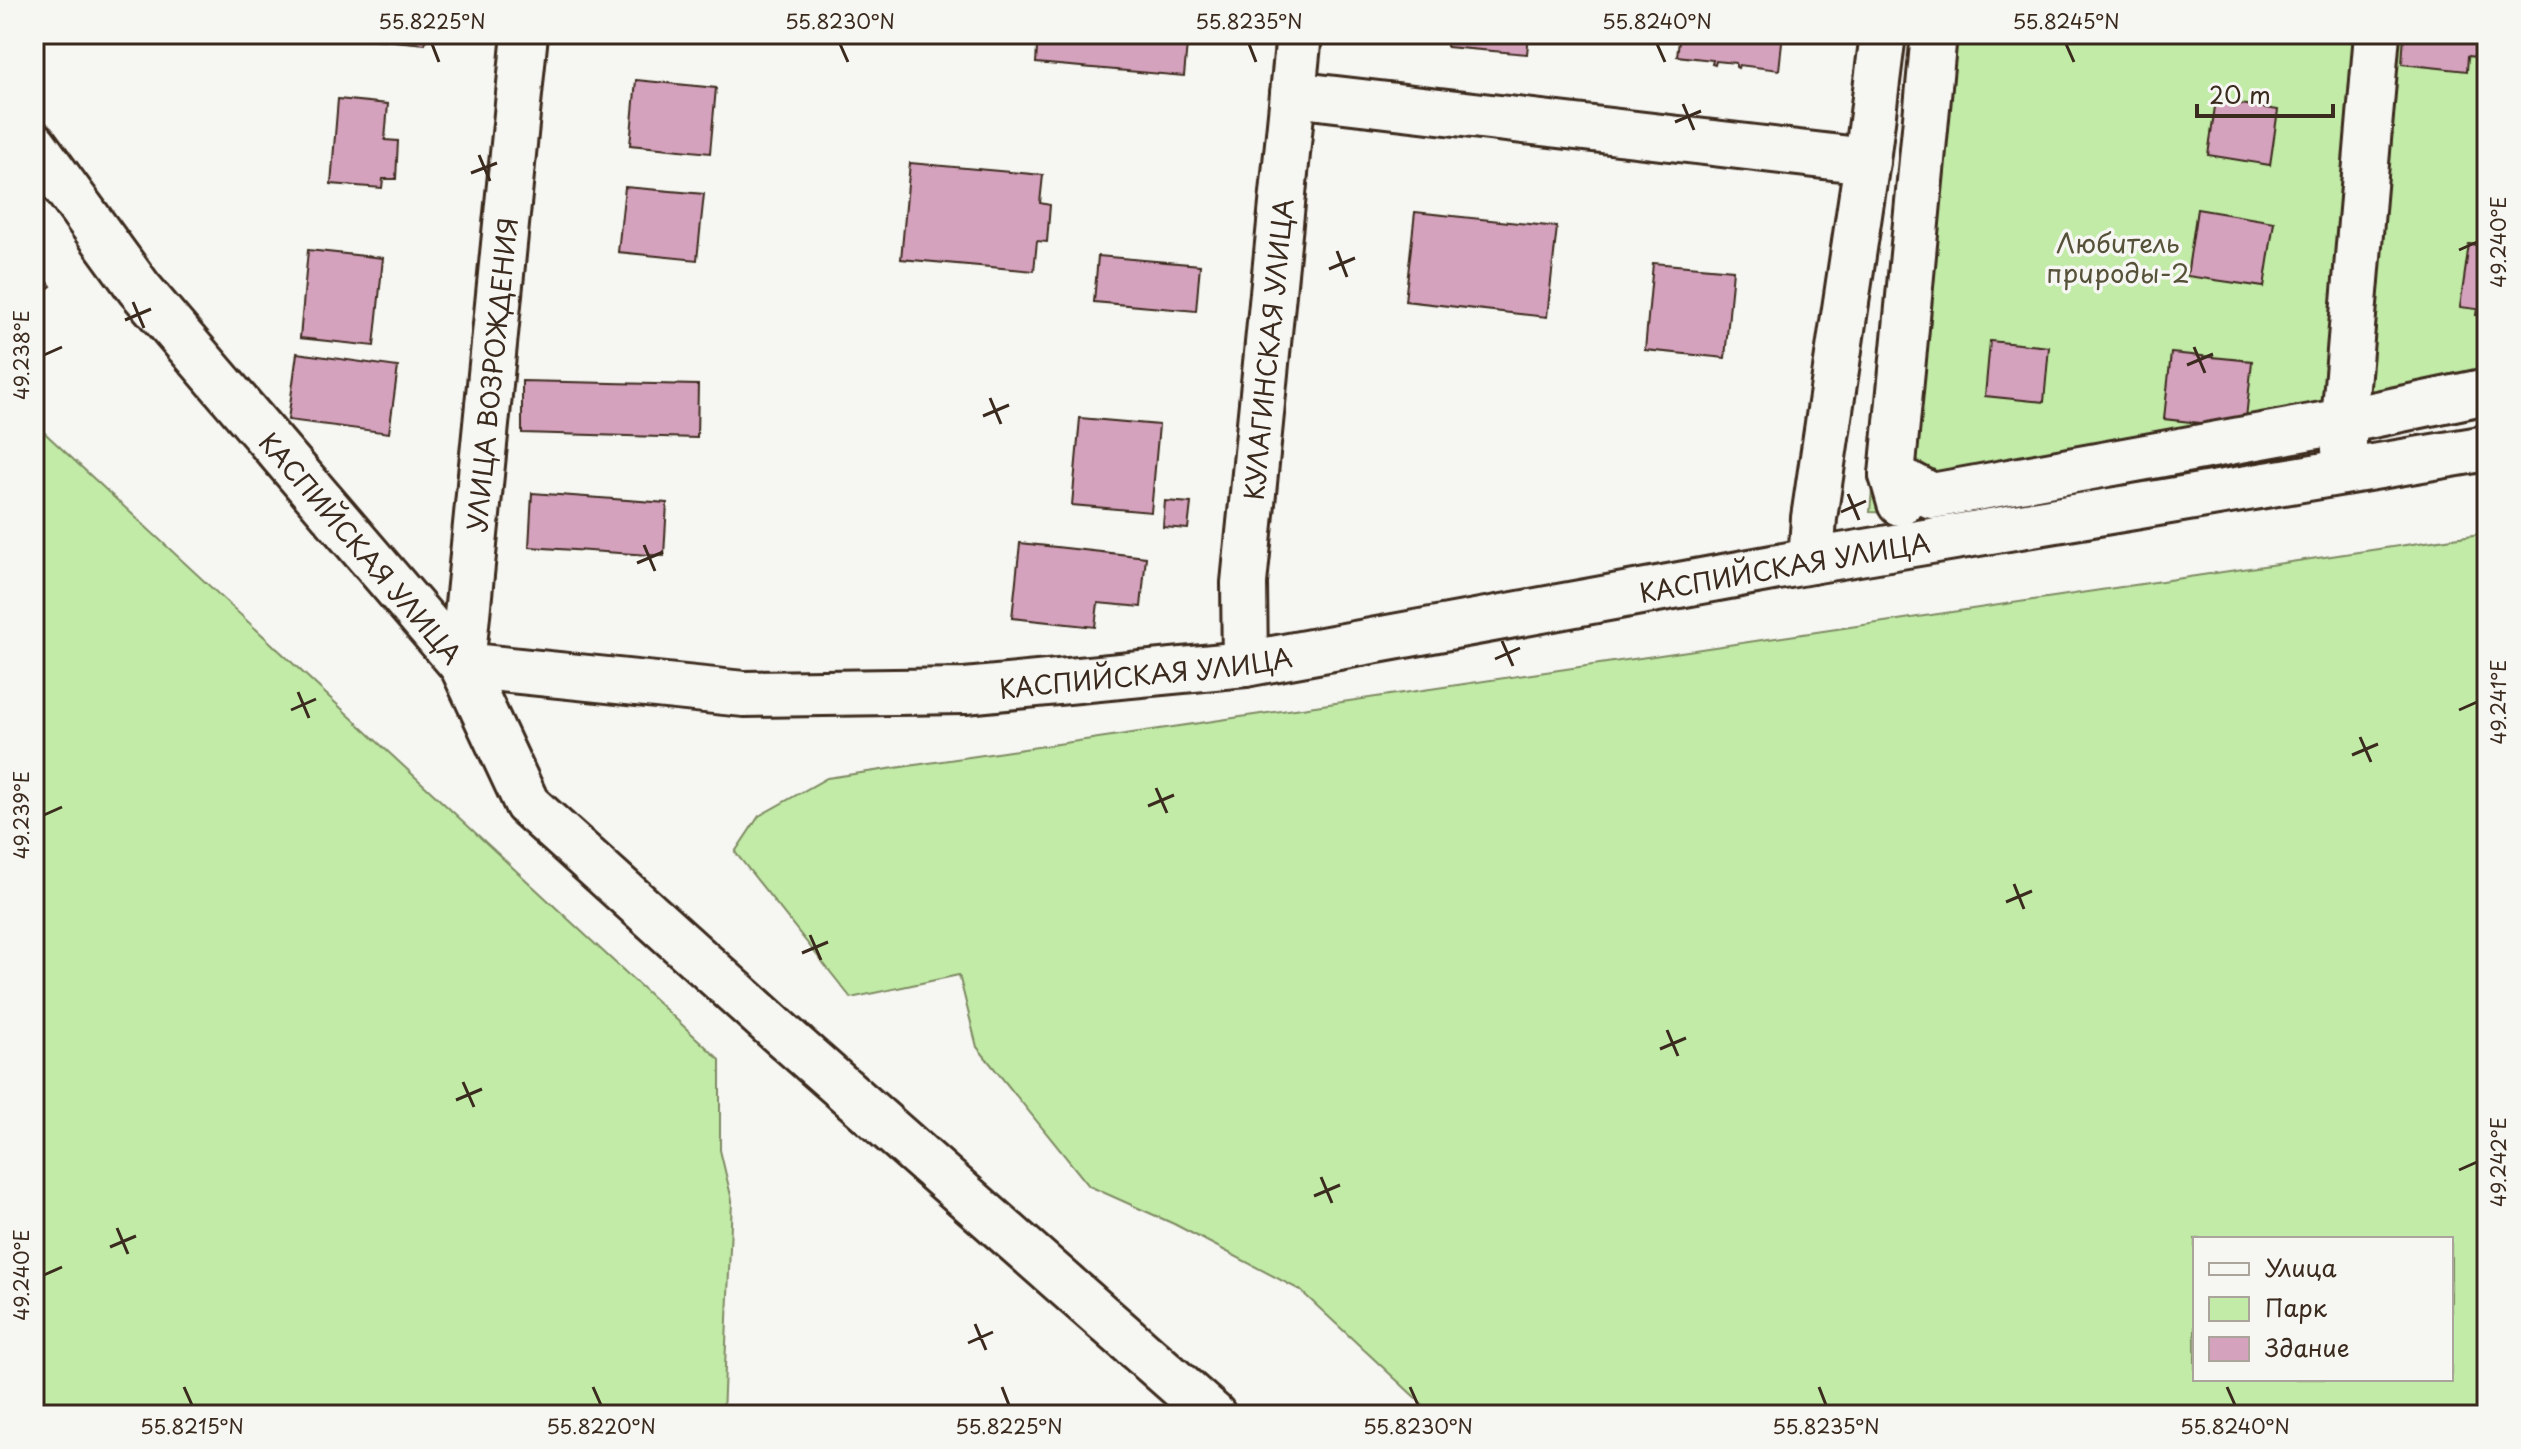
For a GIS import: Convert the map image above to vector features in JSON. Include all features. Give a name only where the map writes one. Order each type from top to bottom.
[{"type":"street","name":"УЛИЦА ВОЗРОЖДЕНИЯ","points":[[462,665],[525,34]]},
{"type":"street","name":"КУЛАГИНСКАЯ УЛИЦА","points":[[1245,664],[1244,583],[1299,34]]},
{"type":"street","points":[[1811,561],[1814,518],[1883,34]]},
{"type":"street","points":[[1909,545],[1892,475],[1934,34]]},
{"type":"street","points":[[2341,472],[2377,34]]},
{"type":"street","points":[[1293,94],[1867,161]]},
{"type":"street","name":"КАСПИЙСКАЯ УЛИЦА","points":[[34,144],[139,288],[462,665],[744,694],[965,691],[1245,664],[1811,561],[2487,448]]},
{"type":"street","points":[[1892,475],[1932,496],[2344,421],[2487,391]]},
{"type":"street","points":[[462,665],[527,804],[777,1030],[1213,1415]]},
{"type":"green space","name":"Любитель природы-2","points":[[1914,34],[2487,34],[2487,416],[2159,477],[1903,513],[1870,512]]},
{"type":"green space","points":[[34,423],[720,1060],[720,1150],[732,1200],[723,1415],[34,1415]]},
{"type":"green space","points":[[2487,533],[2487,1415],[1434,1415],[1300,1290],[1174,1224],[1089,1186],[977,1047],[959,975],[851,998],[735,852],[759,816],[827,778]]},
{"type":"building","points":[[318,34],[426,34],[425,44]]},
{"type":"building","points":[[1038,34],[1188,34],[1184,76],[1036,63]]},
{"type":"building","points":[[1448,34],[1529,34],[1527,54],[1447,47]]},
{"type":"building","points":[[1680,34],[1783,34],[1779,70],[1739,65],[1738,68],[1736,63],[1716,61],[1715,65],[1712,64],[1713,60],[1677,56]]},
{"type":"building","points":[[2404,34],[2485,34],[2483,58],[2468,56],[2467,71],[2402,64]]},
{"type":"building","points":[[636,80],[716,88],[710,153],[630,145]]},
{"type":"building","points":[[338,99],[388,104],[385,140],[398,141],[396,179],[383,179],[382,188],[331,184]]},
{"type":"building","points":[[2216,100],[2278,110],[2270,165],[2208,155]]},
{"type":"building","points":[[910,163],[1043,175],[1040,203],[1050,205],[1047,242],[1037,241],[1034,271],[901,259]]},
{"type":"building","points":[[625,187],[704,194],[697,260],[618,252]]},
{"type":"building","points":[[2197,209],[2274,222],[2264,287],[2187,276]]},
{"type":"building","points":[[1415,212],[1557,227],[1547,317],[1405,301]]},
{"type":"building","points":[[2469,244],[2487,246],[2487,316],[2476,315],[2477,309],[2460,307]]},
{"type":"building","points":[[308,250],[383,258],[374,346],[300,338]]},
{"type":"building","points":[[1098,256],[1200,265],[1196,311],[1094,302]]},
{"type":"building","points":[[1653,263],[1733,270],[1725,358],[1645,350]]},
{"type":"building","points":[[34,264],[51,286],[34,299]]},
{"type":"building","points":[[1990,341],[2049,347],[2044,402],[1985,396]]},
{"type":"building","points":[[297,353],[398,367],[389,433],[288,420]]},
{"type":"building","points":[[2171,353],[2252,361],[2245,428],[2164,419]]},
{"type":"building","points":[[522,381],[698,385],[697,438],[522,433]]},
{"type":"building","points":[[1080,418],[1159,425],[1151,512],[1072,505]]},
{"type":"building","points":[[532,493],[667,503],[664,556],[529,547]]},
{"type":"building","points":[[1165,501],[1191,503],[1188,529],[1163,527]]},
{"type":"building","points":[[1020,543],[1146,557],[1141,607],[1098,603],[1095,627],[1012,618]]}]
